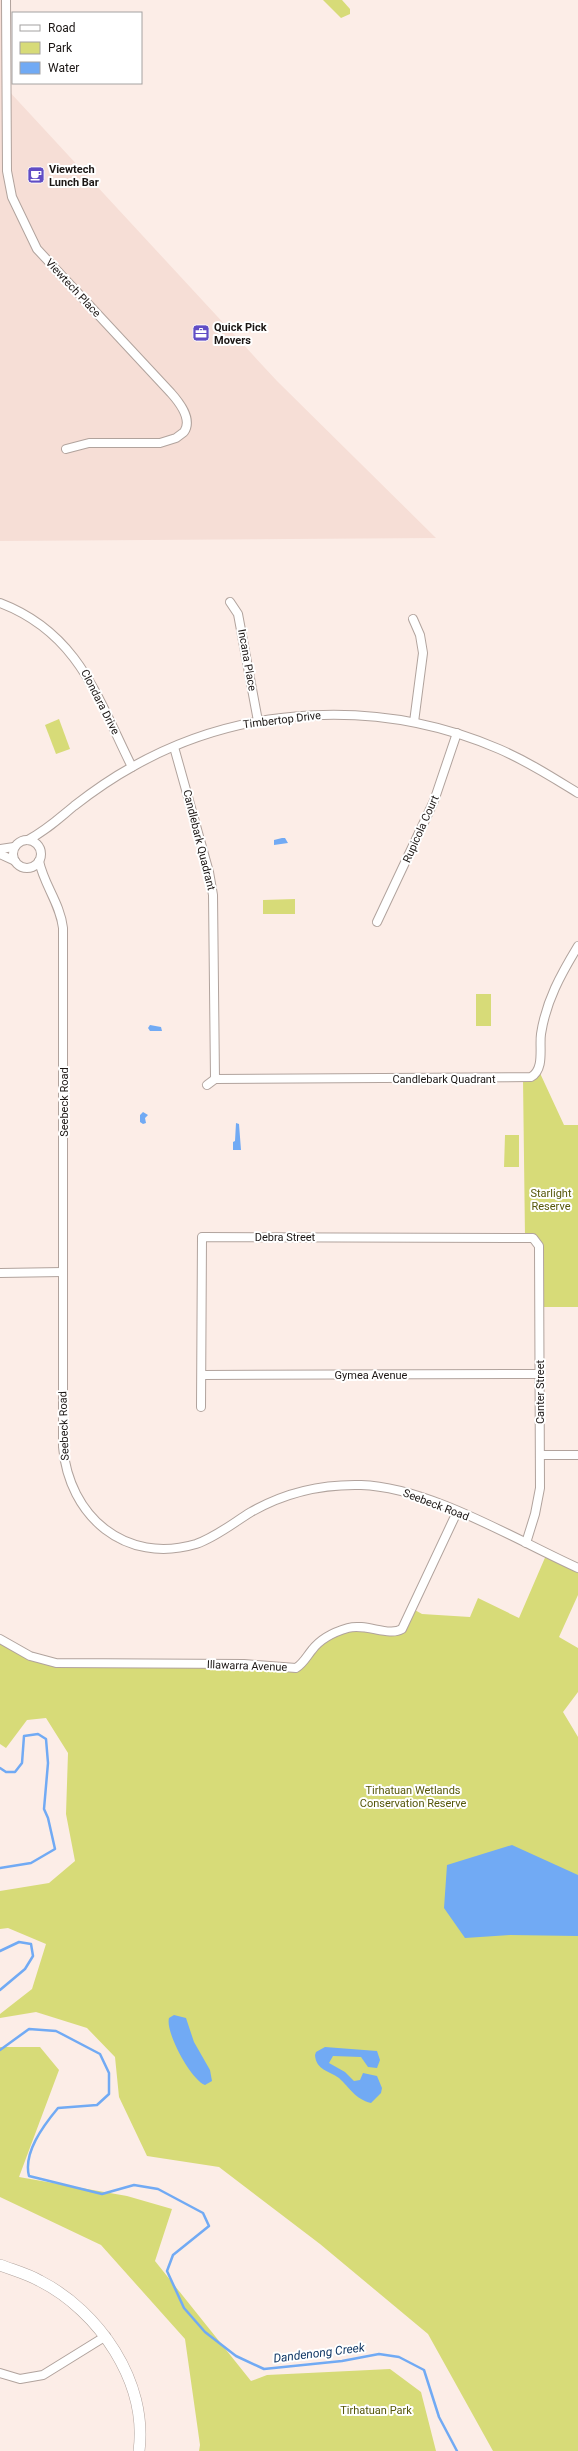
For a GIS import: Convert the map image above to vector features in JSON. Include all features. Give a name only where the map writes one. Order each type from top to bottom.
[{"type":"street","name":"Viewtech Place","points":[[6,0],[7,171],[12,197],[37,249],[175,398],[184,412],[187,425],[184,432],[176,438],[160,443],[89,443],[66,449]]},
{"type":"street","name":"Incana Place","points":[[230,602],[238,614],[258,721]]},
{"type":"street","name":"Clondara Drive","points":[[0,603],[49,631],[78,662],[93,684],[132,767]]},
{"type":"street","points":[[413,619],[420,635],[422,653],[414,722]]},
{"type":"street","name":"Timbertop Drive","points":[[28,840],[48,830],[90,794],[132,767],[174,747],[199,736],[258,721],[298,716],[343,715],[414,722],[457,733],[520,759],[578,793]]},
{"type":"street","name":"Rupicola Court","points":[[377,922],[434,801],[457,733]]},
{"type":"street","name":"Candlebark Quadrant","points":[[174,747],[209,872],[213,894],[214,1079],[531,1077],[539,1069],[541,1036],[549,1001],[558,980],[578,946]]},
{"type":"street","name":"Timbertop Drive","points":[[40,848],[48,830]]},
{"type":"street","points":[[0,854],[26,868],[35,865],[39,861],[40,848],[36,843],[28,840],[20,841],[14,847],[12,854],[15,861]]},
{"type":"street","points":[[0,849],[14,847]]},
{"type":"street","name":"Seebeck Road","points":[[39,861],[43,879],[58,906],[63,928],[63,1272],[65,1466],[70,1483],[84,1508],[98,1524],[113,1534],[146,1547],[187,1546],[213,1537],[253,1511],[276,1500],[304,1491],[334,1486],[368,1486],[400,1490],[458,1512],[578,1568]]},
{"type":"street","name":"Seebeck Road","points":[[26,868],[43,879]]},
{"type":"street","points":[[207,1085],[214,1079]]},
{"type":"street","name":"Debra Street","points":[[201,1407],[202,1237],[527,1237],[537,1241]]},
{"type":"street","name":"Canter Street","points":[[526,1543],[538,1500],[540,1455],[540,1250],[537,1241]]},
{"type":"street","points":[[0,1273],[63,1272]]},
{"type":"street","name":"Gymea Avenue","points":[[202,1375],[540,1374]]},
{"type":"street","points":[[540,1455],[578,1455]]},
{"type":"street","name":"Illawarra Avenue","points":[[0,1639],[30,1656],[56,1664],[238,1664],[296,1668],[316,1645],[334,1633],[356,1627],[369,1627],[391,1632],[402,1629],[458,1512]]},
{"type":"street","points":[[0,2265],[40,2281],[75,2304],[106,2336],[135,2399],[140,2442],[139,2451]]},
{"type":"street","points":[[0,2373],[20,2379],[43,2375],[106,2336]]},
{"type":"shaded area","points":[[0,0],[6,0],[7,89],[277,381],[436,538],[0,541]]},
{"type":"green space","points":[[323,0],[342,0],[350,9],[350,14],[341,18]]},
{"type":"green space","points":[[59,719],[70,749],[56,754],[45,725]]},
{"type":"green space","points":[[295,899],[295,914],[263,914],[263,900]]},
{"type":"green space","points":[[476,994],[491,994],[491,1026],[476,1026]]},
{"type":"green space","name":"Starlight Reserve","points":[[539,1071],[564,1125],[578,1125],[578,1307],[540,1307],[539,1246],[525,1237],[523,1079]]},
{"type":"green space","points":[[505,1135],[519,1135],[519,1167],[504,1167]]},
{"type":"green space","name":"Tirhatuan Wetlands Conservation Reserve","points":[[547,1553],[578,1568],[578,1595],[559,1637],[578,1648],[578,1692],[563,1712],[578,1737],[578,2451],[493,2451],[428,2334],[320,2244],[219,2167],[147,2156],[119,2097],[115,2057],[87,2028],[36,2012],[0,2018],[0,2014],[32,1989],[46,1944],[8,1928],[0,1929],[0,1891],[49,1883],[75,1861],[66,1814],[68,1753],[46,1718],[27,1720],[6,1748],[0,1744],[0,1639],[39,1660],[292,1669],[311,1650],[349,1628],[395,1632],[413,1609],[422,1614],[470,1617],[478,1598],[519,1618]]},
{"type":"green space","name":"Tirhatuan Park","points":[[0,2047],[40,2047],[59,2070],[19,2177],[127,2196],[172,2209],[155,2261],[251,2381],[267,2375],[390,2369],[421,2392],[436,2451],[199,2451],[200,2445],[185,2339],[101,2245],[0,2197]]},
{"type":"water","points":[[285,838],[288,843],[274,845],[274,840]]},
{"type":"water","points":[[150,1025],[161,1027],[162,1031],[150,1031],[148,1028]]},
{"type":"water","points":[[143,1112],[148,1115],[145,1118],[146,1123],[143,1124],[140,1122],[140,1115]]},
{"type":"water","points":[[236,1123],[239,1124],[241,1150],[233,1150]]},
{"type":"water","points":[[512,1845],[578,1875],[578,1936],[510,1935],[465,1938],[444,1908],[447,1865]]},
{"type":"water","points":[[174,2015],[186,2018],[194,2042],[210,2070],[212,2081],[205,2085],[199,2081],[186,2065],[175,2044],[169,2025],[169,2018]]},
{"type":"water","points":[[325,2047],[377,2051],[380,2060],[377,2068],[368,2067],[361,2057],[333,2056],[329,2063],[345,2072],[354,2081],[360,2080],[363,2073],[377,2076],[382,2088],[381,2093],[371,2103],[361,2099],[339,2078],[320,2067],[315,2055],[316,2052]]},
{"type":"waterway","name":"Dandenong Creek","points":[[0,1768],[6,1772],[15,1772],[22,1763],[24,1736],[38,1734],[46,1739],[48,1763],[44,1809],[48,1818],[55,1849],[31,1863],[0,1868]]},
{"type":"waterway","name":"Dandenong Creek","points":[[0,1951],[19,1942],[31,1944],[33,1956],[25,1969],[0,1990]]},
{"type":"waterway","name":"Dandenong Creek","points":[[0,2050],[29,2029],[56,2031],[100,2054],[109,2073],[109,2094],[97,2105],[58,2108],[46,2123],[32,2149],[29,2158],[29,2176],[102,2194],[134,2185],[158,2189],[203,2213],[209,2226],[173,2255],[167,2271],[184,2308],[205,2332],[236,2356],[264,2369],[342,2361],[379,2354],[399,2357],[424,2370],[439,2417],[457,2451]]},
{"type":"place","name":"Viewtech Lunch Bar","points":[[36,175]]},
{"type":"place","name":"Quick Pick Movers","points":[[201,333]]}]
